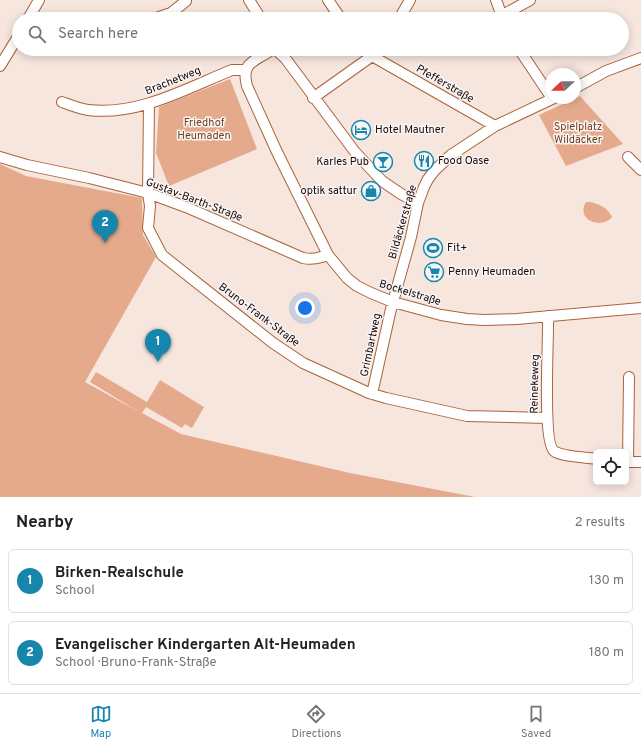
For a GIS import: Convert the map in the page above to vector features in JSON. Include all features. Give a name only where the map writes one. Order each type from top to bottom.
[{"type":"street","points":[[32,12],[39,0]]},
{"type":"street","points":[[249,0],[257,12]]},
{"type":"street","points":[[328,0],[336,12]]},
{"type":"street","points":[[403,12],[410,0]]},
{"type":"street","points":[[496,0],[500,12]]},
{"type":"street","points":[[511,12],[530,0]]},
{"type":"street","points":[[172,12],[186,1]]},
{"type":"street","points":[[0,66],[12,46]]},
{"type":"street","points":[[245,70],[248,66],[263,56]]},
{"type":"street","points":[[282,56],[355,152],[382,181],[418,203]]},
{"type":"street","points":[[313,98],[366,56]]},
{"type":"street","name":"Pfefferstraße","points":[[380,56],[495,126]]},
{"type":"street","points":[[524,56],[545,88]]},
{"type":"street","points":[[581,85],[606,71],[641,58]]},
{"type":"street","name":"Brachetweg","points":[[62,102],[87,110],[117,111],[149,104],[232,70],[245,70]]},
{"type":"street","name":"Bockelstraße","points":[[245,70],[247,86],[277,152],[328,255],[347,278],[357,286],[393,302],[441,315],[467,319],[490,320],[641,308]]},
{"type":"street","name":"Bildäckerstraße","points":[[393,302],[418,203],[424,187],[435,170],[451,155],[495,126],[545,101]]},
{"type":"street","name":"Bruno-Frank-Straße","points":[[149,104],[148,193],[150,206],[148,228],[162,255],[272,343],[303,362],[372,394],[467,416],[547,418]]},
{"type":"street","name":"Gustav-Barth-Straße","points":[[0,157],[27,165],[89,178],[148,193],[186,207],[303,258],[319,258],[328,255]]},
{"type":"street","points":[[628,157],[641,170]]},
{"type":"street","name":"Grimbartweg","points":[[372,394],[393,302]]},
{"type":"street","name":"Reinekeweg","points":[[548,316],[547,418],[548,439],[550,446],[553,451],[560,454],[593,459]]},
{"type":"street","points":[[627,449],[629,378]]},
{"type":"street","points":[[629,462],[641,462]]},
{"type":"green space","name":"Friedhof Heumaden","points":[[230,79],[257,149],[169,186],[156,153],[159,107]]},
{"type":"green space","name":"Spielplatz Wildäcker","points":[[581,97],[623,144],[566,166],[539,115],[563,104],[581,104]]},
{"type":"green space","points":[[0,164],[26,176],[142,198],[143,235],[156,257],[85,382],[139,412],[90,382],[96,372],[147,402],[160,380],[204,407],[192,428],[185,424],[182,428],[146,407],[142,413],[181,434],[350,473],[475,497],[0,497]]},
{"type":"green space","points":[[586,202],[601,206],[608,211],[612,217],[602,223],[591,221],[586,218],[584,214]]},
{"type":"place","name":"Hotel Mautner","points":[[361,130]]},
{"type":"place","name":"Food Oase","points":[[424,161]]},
{"type":"place","name":"Karles Pub","points":[[383,162]]},
{"type":"place","name":"optik sattur","points":[[371,191]]},
{"type":"place","name":"Evangelischer Kindergarten Alt-Heumaden","points":[[105,243]]},
{"type":"place","name":"Fit+","points":[[433,248]]},
{"type":"place","name":"Penny Heumaden","points":[[434,272]]},
{"type":"place","name":"Birken-Realschule","points":[[158,362]]}]
